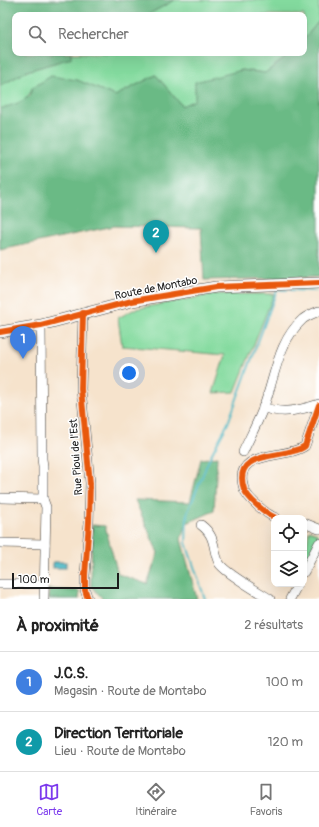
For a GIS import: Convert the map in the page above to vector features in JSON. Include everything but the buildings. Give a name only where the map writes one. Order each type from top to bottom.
[{"type":"main road","name":"Route de Montabo","points":[[0,332],[41,325],[132,301],[216,287],[319,283]]},
{"type":"street","points":[[243,452],[263,407],[279,356],[288,338],[304,318],[319,311]]},
{"type":"street","name":"Rue Pioui de l'Est","points":[[83,314],[81,389],[90,483],[85,575],[85,590],[88,599]]},
{"type":"street","points":[[41,325],[42,451],[45,503],[44,599]]},
{"type":"street","points":[[263,407],[269,410],[285,412],[319,405]]},
{"type":"street","points":[[272,515],[247,496],[242,479],[243,472],[250,462],[259,458],[297,450],[305,446],[319,405]]},
{"type":"street","points":[[0,498],[45,503]]},
{"type":"street","points":[[307,524],[319,529]]},
{"type":"street","points":[[201,525],[208,530],[214,542],[222,567],[242,582],[270,599]]},
{"type":"street","points":[[0,543],[45,544]]},
{"type":"street","points":[[307,566],[319,543]]},
{"type":"street","points":[[310,559],[319,565]]},
{"type":"street","points":[[0,584],[44,584]]},
{"type":"street","points":[[290,599],[296,587]]},
{"type":"green space","points":[[0,0],[175,0],[153,12],[12,12],[12,56],[71,56],[71,58],[27,71],[0,86]]},
{"type":"green space","points":[[175,0],[319,0],[319,21],[307,35],[307,12],[153,12]]},
{"type":"green space","points":[[319,21],[319,277],[204,280],[201,228],[114,226],[0,250],[0,109],[18,103],[30,96],[32,88],[51,76],[77,80],[115,96],[156,75],[182,106],[195,100],[195,82],[242,70],[265,73],[288,56],[307,56],[307,35]]},
{"type":"green space","points":[[70,56],[288,56],[265,73],[242,70],[195,100],[182,106],[156,75],[115,96],[77,80],[32,88],[24,100],[15,105],[0,109],[0,86],[27,71],[70,58]]},
{"type":"green space","points":[[215,294],[274,294],[235,392],[213,393],[225,355],[122,346],[118,318],[135,309]]},
{"type":"green space","points":[[217,457],[214,511],[187,523],[181,539],[197,599],[103,599],[91,586],[92,525],[105,526],[118,574],[147,584],[158,553],[135,500],[190,502],[201,459]]},
{"type":"green space","points":[[309,530],[317,533],[319,540],[307,559]]},
{"type":"green space","points":[[49,589],[80,591],[79,599],[49,599]]},
{"type":"water","points":[[53,562],[66,562],[66,568],[53,568]]},
{"type":"waterway","points":[[205,599],[186,543],[187,514],[210,457],[228,423],[277,290],[287,290]]},
{"type":"waterway","points":[[290,290],[316,291]]},
{"type":"cycle path","points":[[0,332],[41,325],[132,301],[216,287],[319,283]]},
{"type":"cycle path","points":[[83,313],[81,389],[90,483],[85,575],[85,590],[88,599]]},
{"type":"cycle path","points":[[271,515],[258,506],[246,493],[242,476],[245,467],[262,457],[286,453],[305,446],[319,405]]},
{"type":"place","name":"Direction Territoriale","points":[[156,253]]},
{"type":"place","name":"J.C.S.","points":[[23,359]]}]
